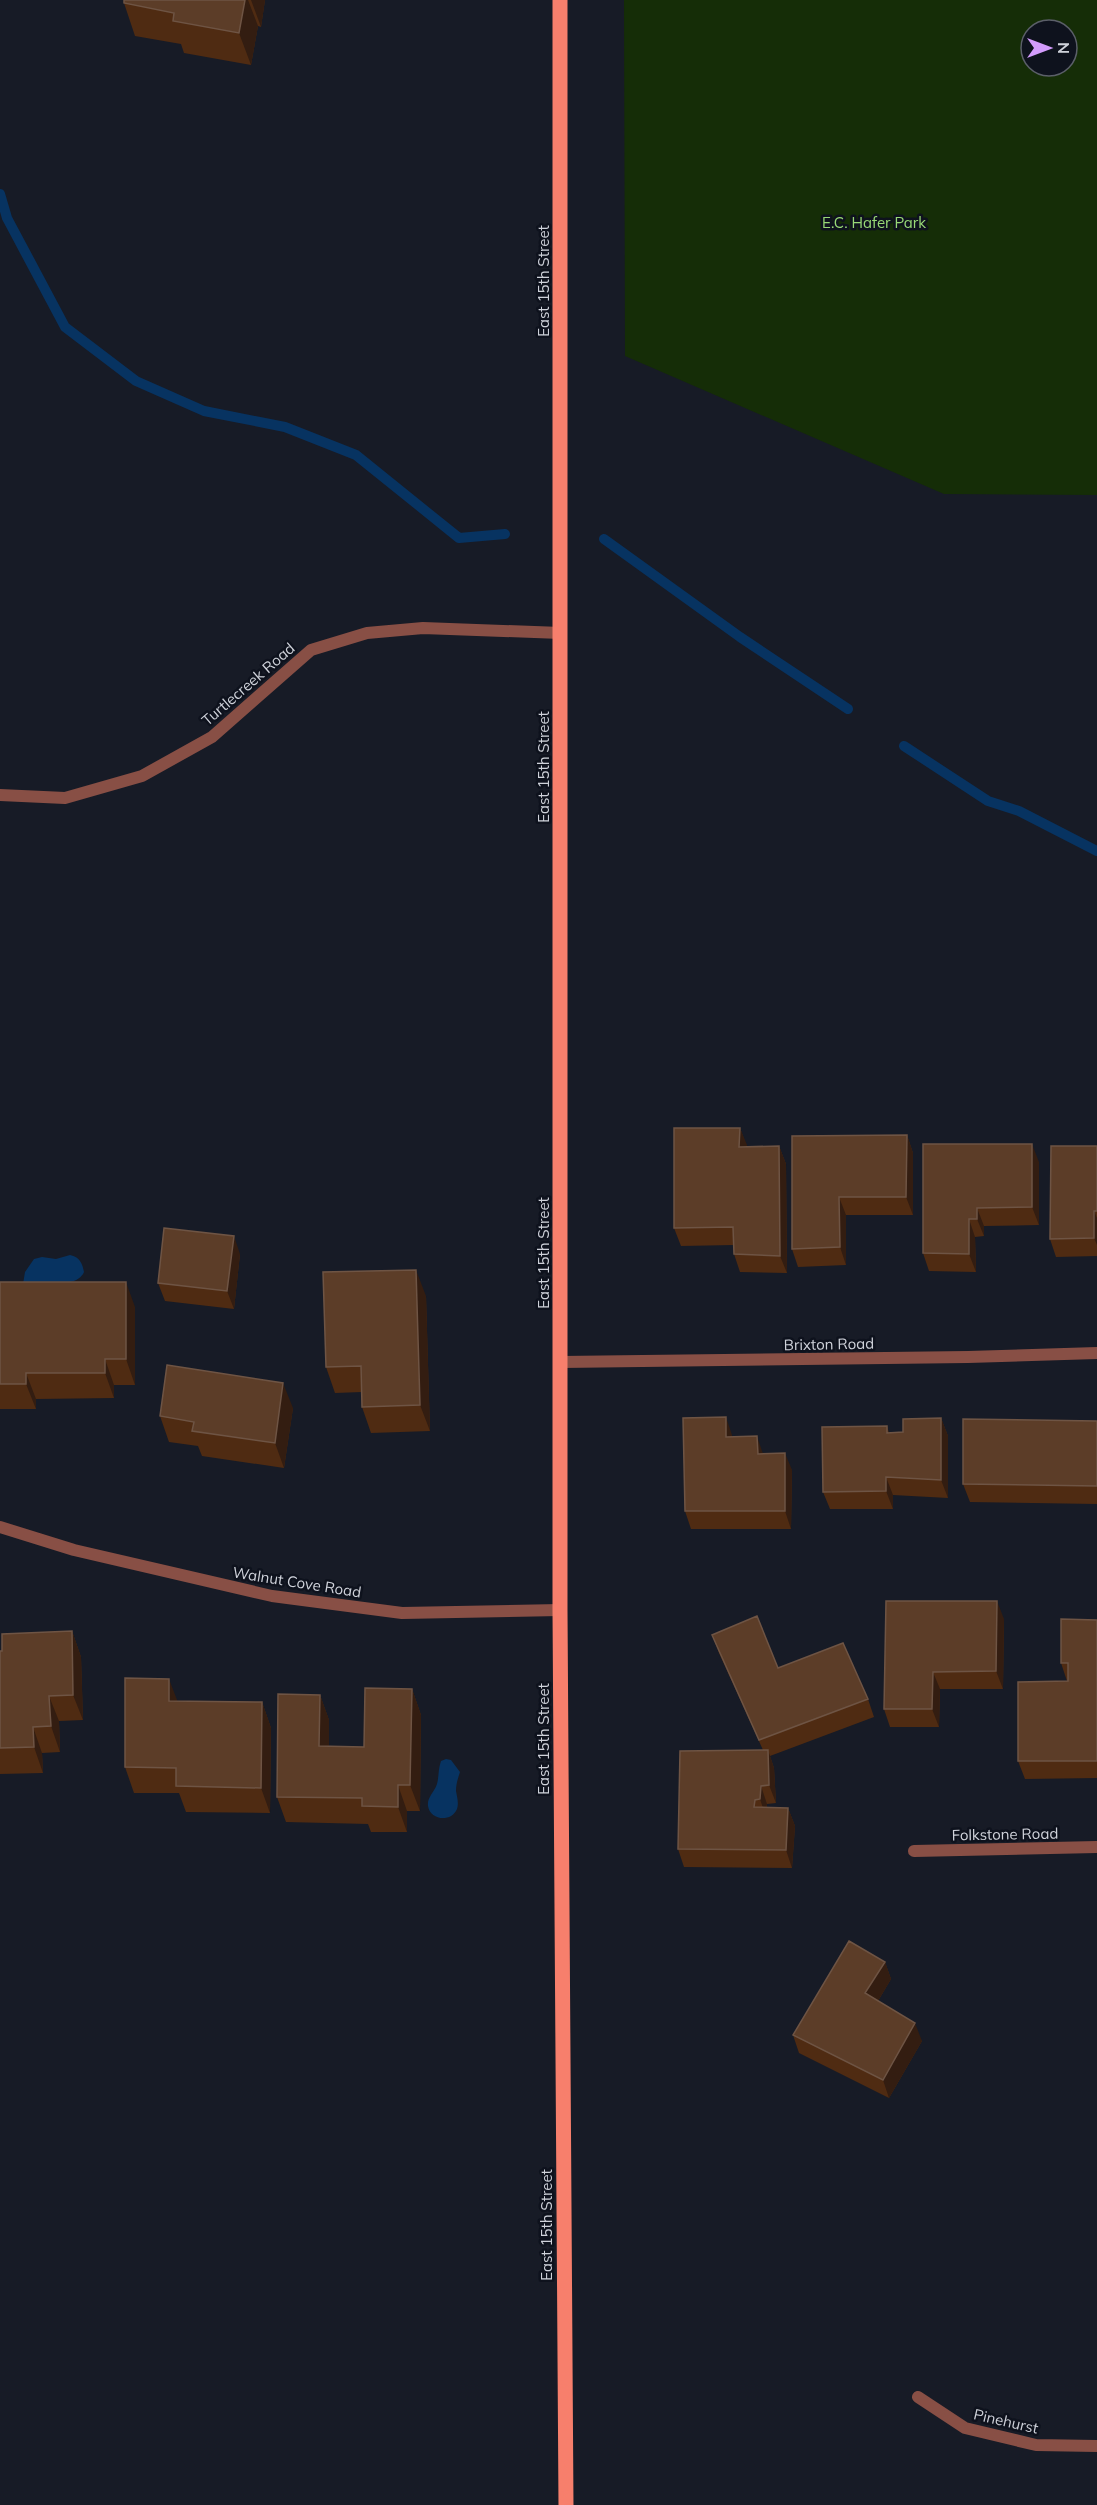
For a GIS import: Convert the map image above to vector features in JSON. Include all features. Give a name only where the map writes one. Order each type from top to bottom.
[{"type":"main road","name":"East 15th Street","points":[[560,0],[560,1610],[566,2505]]},
{"type":"street","name":"Turtlecreek Road","points":[[0,795],[65,798],[142,776],[212,737],[311,650],[367,633],[423,628],[561,633]]},
{"type":"street","name":"Brixton Road","points":[[561,1362],[968,1357],[1097,1353]]},
{"type":"street","name":"Walnut Cove Road","points":[[0,1527],[74,1550],[272,1596],[402,1613],[560,1610]]},
{"type":"street","name":"Folkstone Road","points":[[914,1851],[1097,1846]]},
{"type":"street","name":"Pinehurst","points":[[918,2397],[964,2428],[1036,2445],[1097,2446]]},
{"type":"green space","name":"E.C. Hafer Park","points":[[624,0],[1097,0],[1097,495],[944,494],[625,356]]},
{"type":"water","points":[[70,1255],[78,1259],[84,1272],[74,1281],[57,1284],[23,1284],[25,1272],[34,1259],[42,1257],[56,1259]]},
{"type":"water","points":[[451,1760],[460,1772],[456,1788],[458,1804],[454,1813],[441,1818],[436,1817],[430,1811],[428,1803],[437,1784],[441,1761]]},
{"type":"building","points":[[124,0],[245,0],[239,33],[173,21],[174,13],[124,3]]},
{"type":"building","points":[[674,1128],[740,1128],[739,1147],[779,1146],[780,1256],[734,1254],[733,1227],[674,1228]]},
{"type":"building","points":[[907,1135],[906,1197],[839,1197],[840,1247],[792,1249],[792,1136]]},
{"type":"building","points":[[923,1144],[1032,1144],[1032,1207],[977,1208],[977,1219],[969,1219],[969,1254],[923,1253]]},
{"type":"building","points":[[1051,1146],[1097,1146],[1097,1211],[1094,1211],[1094,1238],[1050,1239]]},
{"type":"building","points":[[164,1228],[234,1236],[227,1291],[158,1283]]},
{"type":"building","points":[[416,1270],[420,1405],[362,1407],[361,1366],[326,1367],[323,1272]]},
{"type":"building","points":[[0,1282],[126,1282],[126,1359],[105,1359],[105,1373],[26,1373],[26,1384],[0,1384]]},
{"type":"building","points":[[167,1365],[283,1383],[275,1443],[192,1431],[194,1422],[160,1416]]},
{"type":"building","points":[[726,1417],[726,1437],[757,1436],[758,1454],[785,1453],[785,1511],[685,1511],[683,1418]]},
{"type":"building","points":[[941,1418],[941,1480],[886,1477],[886,1491],[823,1492],[822,1427],[887,1426],[887,1433],[903,1432],[903,1419]]},
{"type":"building","points":[[963,1419],[1097,1421],[1097,1486],[963,1484]]},
{"type":"building","points":[[886,1601],[997,1601],[996,1671],[933,1672],[932,1709],[884,1709]]},
{"type":"building","points":[[757,1616],[778,1668],[843,1643],[868,1699],[759,1740],[712,1635]]},
{"type":"building","points":[[1061,1619],[1097,1620],[1097,1761],[1018,1761],[1018,1682],[1068,1681],[1068,1663],[1061,1663]]},
{"type":"building","points":[[72,1631],[73,1695],[49,1696],[51,1726],[33,1727],[34,1747],[0,1748],[2,1634]]},
{"type":"building","points":[[125,1678],[169,1679],[169,1701],[262,1702],[261,1788],[176,1786],[176,1768],[125,1767]]},
{"type":"building","points":[[365,1688],[412,1689],[410,1785],[398,1785],[398,1807],[362,1806],[362,1798],[277,1797],[278,1694],[320,1695],[319,1746],[364,1747]]},
{"type":"building","points":[[768,1750],[769,1785],[761,1786],[760,1799],[755,1800],[754,1807],[788,1808],[786,1850],[678,1849],[680,1751]]},
{"type":"building","points":[[849,1941],[885,1962],[865,1993],[915,2023],[883,2080],[793,2035]]},
{"type":"waterway","points":[[0,194],[7,218],[65,327],[136,381],[204,411],[285,427],[356,455],[459,538],[505,534]]},
{"type":"waterway","points":[[604,539],[740,637],[848,709]]},
{"type":"waterway","points":[[904,746],[988,801],[1019,811],[1097,851]]}]
